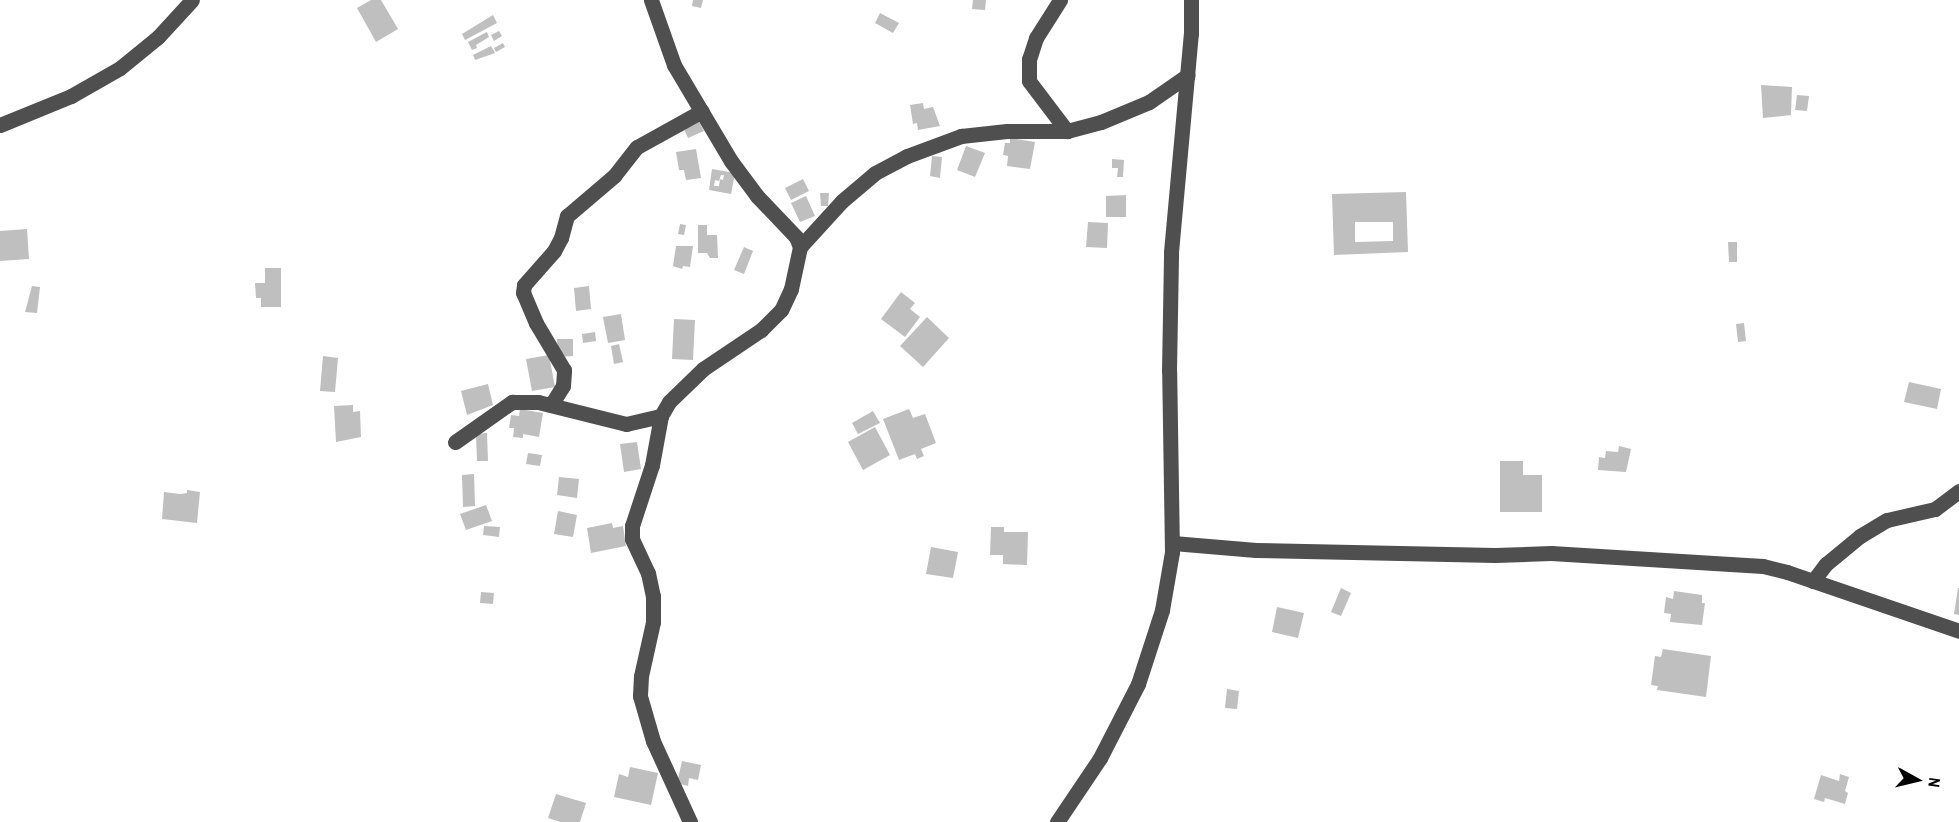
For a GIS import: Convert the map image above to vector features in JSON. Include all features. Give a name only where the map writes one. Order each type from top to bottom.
[{"type":"street","points":[[0,125],[71,96],[120,68],[158,37],[192,0]]},
{"type":"street","points":[[651,0],[674,65],[731,161],[757,196],[795,237],[800,247]]},
{"type":"street","points":[[1060,0],[1036,38],[1029,59],[1029,81],[1067,131]]},
{"type":"street","points":[[1057,822],[1100,758],[1138,684],[1162,610],[1173,543],[1169,371],[1171,252],[1188,75],[1191,0]]},
{"type":"street","points":[[690,822],[653,741],[640,696],[641,676],[653,622],[654,596],[648,573],[632,539],[632,526],[652,465],[662,416],[669,402],[703,369],[761,330],[781,310],[791,289],[800,247],[842,201],[875,173],[907,156],[961,136],[1007,131],[1067,131],[1101,122],[1149,102],[1188,75]]},
{"type":"street","points":[[551,405],[563,386],[564,370],[536,323],[523,293],[524,285],[555,251],[567,216],[614,176],[637,147],[702,111]]},
{"type":"street","points":[[455,442],[513,402],[528,401],[551,405],[626,424],[662,416]]},
{"type":"street","points":[[1813,581],[1826,564],[1860,536],[1887,520],[1935,509],[1959,491]]},
{"type":"street","points":[[1173,543],[1256,550],[1551,554],[1673,559],[1763,566],[1959,631]]},
{"type":"building","points":[[371,0],[381,0],[398,29],[376,42],[357,8]]},
{"type":"building","points":[[693,0],[703,0],[701,8],[692,6]]},
{"type":"building","points":[[973,0],[986,0],[985,10],[972,9]]},
{"type":"building","points":[[880,13],[899,23],[893,33],[875,23]]},
{"type":"building","points":[[493,15],[497,23],[465,40],[462,34]]},
{"type":"building","points":[[499,31],[502,36],[494,41],[491,35]]},
{"type":"building","points":[[487,32],[489,37],[472,50],[468,42]]},
{"type":"building","points":[[503,43],[505,47],[496,52],[494,48]]},
{"type":"building","points":[[491,46],[495,53],[475,60],[473,55]]},
{"type":"building","points":[[1761,85],[1792,87],[1791,115],[1763,118]]},
{"type":"building","points":[[1797,95],[1809,96],[1807,111],[1795,110]]},
{"type":"building","points":[[923,103],[924,109],[933,107],[940,126],[918,130],[917,123],[913,124],[910,105]]},
{"type":"building","points":[[697,118],[704,131],[688,138],[682,125]]},
{"type":"building","points":[[1010,138],[1035,142],[1030,169],[1007,166],[1008,156],[1003,155],[1005,143],[1010,143]]},
{"type":"building","points":[[966,146],[985,153],[975,177],[957,170]]},
{"type":"building","points":[[696,149],[701,178],[686,180],[684,170],[679,170],[676,152]]},
{"type":"building","points":[[932,156],[942,157],[940,178],[930,176]]},
{"type":"building","points":[[1112,159],[1124,160],[1123,177],[1117,177],[1118,168],[1112,168]]},
{"type":"building","points":[[712,169],[735,173],[731,194],[709,190]],"holes":[[[721,175],[724,175],[723,180],[720,179],[719,186],[714,186],[715,180],[719,181]]]},
{"type":"building","points":[[803,179],[809,191],[791,200],[785,188]]},
{"type":"building","points":[[1406,192],[1408,252],[1334,255],[1332,194]],"holes":[[[1355,222],[1393,222],[1393,241],[1355,242]]]},
{"type":"building","points":[[820,193],[829,193],[828,206],[821,206]]},
{"type":"building","points":[[1126,195],[1126,217],[1106,217],[1106,196]]},
{"type":"building","points":[[806,196],[815,216],[800,222],[791,203]]},
{"type":"building","points":[[1088,222],[1108,223],[1107,248],[1086,247]]},
{"type":"building","points":[[680,224],[686,225],[684,235],[678,234]]},
{"type":"building","points":[[698,225],[707,225],[707,235],[717,235],[718,258],[710,258],[707,253],[698,253]]},
{"type":"building","points":[[27,229],[29,259],[0,261],[0,231]]},
{"type":"building","points":[[1728,242],[1737,242],[1737,262],[1729,262]]},
{"type":"building","points":[[676,246],[693,246],[690,267],[683,266],[682,269],[673,266]]},
{"type":"building","points":[[744,247],[753,251],[744,274],[734,270]]},
{"type":"building","points":[[265,268],[281,268],[281,307],[261,307],[261,298],[256,298],[255,283],[265,283]]},
{"type":"building","points":[[32,286],[40,287],[37,313],[25,312]]},
{"type":"building","points":[[589,286],[591,309],[576,311],[574,288]]},
{"type":"building","points":[[901,292],[915,303],[910,309],[920,317],[905,337],[881,319]]},
{"type":"building","points":[[621,314],[625,340],[608,343],[603,317]]},
{"type":"building","points":[[927,317],[949,338],[923,367],[900,346]]},
{"type":"building","points":[[674,319],[695,320],[693,360],[672,359]]},
{"type":"building","points":[[1744,323],[1746,341],[1738,342],[1736,324]]},
{"type":"building","points":[[595,332],[596,341],[583,343],[582,334]]},
{"type":"building","points":[[557,339],[573,339],[573,356],[558,357]]},
{"type":"building","points":[[619,344],[623,362],[614,364],[611,346]]},
{"type":"building","points":[[549,355],[555,387],[532,391],[526,359]]},
{"type":"building","points":[[323,356],[338,358],[335,392],[320,391]]},
{"type":"building","points":[[1909,382],[1941,389],[1937,409],[1904,402]]},
{"type":"building","points":[[488,384],[493,405],[467,415],[461,391]]},
{"type":"building","points":[[353,405],[353,412],[360,411],[361,437],[336,442],[334,406]]},
{"type":"building","points":[[520,409],[543,413],[539,437],[523,434],[523,438],[513,437],[514,428],[509,428],[511,415],[519,416]]},
{"type":"building","points":[[909,409],[913,418],[925,414],[936,443],[921,449],[924,456],[917,459],[915,454],[899,460],[883,419]]},
{"type":"building","points":[[873,411],[880,423],[858,434],[852,423]]},
{"type":"building","points":[[875,427],[890,455],[863,470],[848,442]]},
{"type":"building","points":[[487,433],[488,461],[477,461],[476,434]]},
{"type":"building","points":[[637,442],[641,469],[624,472],[620,444]]},
{"type":"building","points":[[1619,446],[1631,449],[1626,472],[1598,470],[1599,457],[1605,458],[1606,451],[1618,452]]},
{"type":"building","points":[[528,453],[542,455],[540,466],[526,464]]},
{"type":"building","points":[[1500,461],[1523,461],[1523,475],[1542,475],[1542,512],[1500,512]]},
{"type":"building","points":[[474,474],[475,506],[463,507],[462,475]]},
{"type":"building","points":[[559,477],[579,479],[577,498],[557,495]]},
{"type":"building","points":[[187,490],[200,492],[197,523],[162,519],[164,492],[180,494],[187,493]]},
{"type":"building","points":[[486,505],[492,521],[466,530],[460,514]]},
{"type":"building","points":[[558,511],[577,515],[573,537],[554,534]]},
{"type":"building","points":[[612,523],[613,528],[623,526],[626,546],[591,553],[587,528]]},
{"type":"building","points":[[484,526],[500,527],[499,537],[483,535]]},
{"type":"building","points":[[991,527],[1004,527],[1004,532],[1028,532],[1027,565],[1003,564],[1003,555],[990,555]]},
{"type":"building","points":[[931,547],[958,552],[953,578],[926,574]]},
{"type":"building","points":[[1341,588],[1351,593],[1341,616],[1331,612]]},
{"type":"building","points":[[1959,588],[1959,615],[1954,614]]},
{"type":"building","points":[[1674,591],[1702,595],[1702,603],[1705,603],[1702,625],[1670,622],[1671,614],[1664,613],[1666,597],[1673,599]]},
{"type":"building","points":[[481,592],[494,593],[493,604],[480,603]]},
{"type":"building","points":[[1277,607],[1304,613],[1298,638],[1272,632]]},
{"type":"building","points":[[1663,649],[1711,656],[1706,697],[1657,690],[1658,686],[1651,685],[1655,656],[1661,657]]},
{"type":"building","points":[[1227,689],[1239,691],[1237,709],[1225,708]]},
{"type":"building","points":[[682,761],[701,765],[698,780],[689,778],[688,786],[677,783]]},
{"type":"building","points":[[630,767],[658,773],[651,805],[614,797],[619,774],[628,777]]},
{"type":"building","points":[[1840,774],[1849,777],[1845,791],[1848,793],[1845,804],[1825,798],[1824,802],[1814,799],[1821,775],[1839,781]]},
{"type":"building","points":[[556,794],[586,803],[580,822],[560,822],[548,818]]}]
